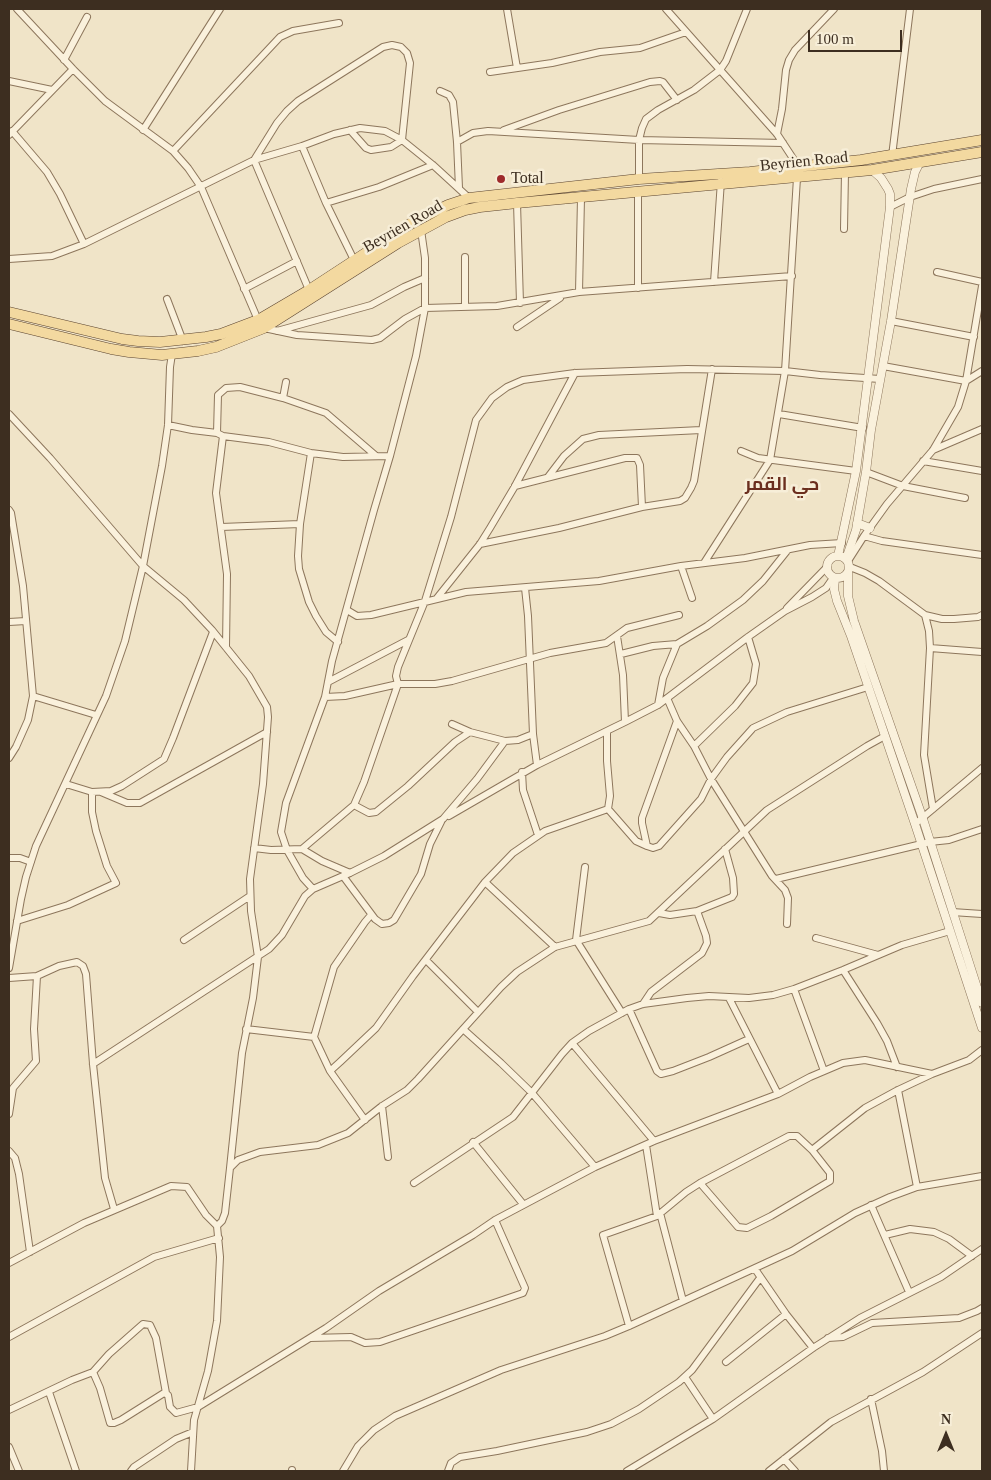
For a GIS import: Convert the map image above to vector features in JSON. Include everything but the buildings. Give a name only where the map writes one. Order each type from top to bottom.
[{"type":"main road","name":"Beyrien Road","points":[[9,312],[122,339],[160,342],[183,341],[261,324],[354,260],[429,213],[470,198],[892,156],[982,140]]},
{"type":"main road","name":"Beyrien Road","points":[[9,324],[112,349],[167,355],[216,347],[261,324],[421,230],[464,210],[517,203],[872,170],[982,152]]},
{"type":"street","points":[[17,9],[105,101],[173,151],[188,168],[201,187],[244,289],[261,324],[276,331],[298,335],[376,340],[425,308],[520,303],[579,292],[792,276]]},
{"type":"street","points":[[143,130],[220,9]]},
{"type":"street","points":[[507,9],[517,68]]},
{"type":"street","points":[[666,9],[777,134],[798,166]]},
{"type":"street","points":[[638,180],[639,140],[646,119],[694,90],[720,70],[726,61],[747,9]]},
{"type":"street","points":[[777,134],[789,60],[795,50],[834,9]]},
{"type":"street","points":[[892,156],[910,9]]},
{"type":"street","points":[[64,60],[87,17]]},
{"type":"street","points":[[173,151],[280,37],[292,31],[339,23]]},
{"type":"street","points":[[490,72],[600,52],[640,48],[686,32]]},
{"type":"street","points":[[254,160],[277,123],[298,101],[387,45],[401,47],[407,53],[410,63],[402,140]]},
{"type":"street","points":[[73,69],[10,133],[47,172],[60,194],[84,244]]},
{"type":"street","points":[[9,82],[52,90]]},
{"type":"street","points":[[501,132],[560,110],[650,82],[663,82],[677,100]]},
{"type":"street","points":[[440,91],[448,94],[452,99],[457,142],[459,188]]},
{"type":"street","points":[[9,259],[46,257],[84,244],[254,160],[360,128],[378,129],[402,140],[470,198]]},
{"type":"street","points":[[350,130],[366,148],[372,150],[391,147],[402,140]]},
{"type":"street","points":[[457,142],[479,131],[639,140],[782,143]]},
{"type":"street","points":[[302,146],[326,203],[354,260]]},
{"type":"street","points":[[254,160],[309,290]]},
{"type":"street","points":[[920,162],[913,178],[891,322],[871,430],[866,472],[848,565],[848,596],[854,620],[923,819],[926,843],[950,932],[982,1028]]},
{"type":"street","points":[[326,203],[379,187],[433,165]]},
{"type":"street","points":[[838,556],[846,526],[863,428],[890,207],[888,189],[881,178],[872,170]]},
{"type":"street","points":[[844,229],[846,172]]},
{"type":"street","points":[[714,282],[721,174]]},
{"type":"street","points":[[704,563],[770,460],[785,371],[798,178]]},
{"type":"street","points":[[890,207],[910,197],[948,185],[982,178]]},
{"type":"street","points":[[638,192],[638,288]]},
{"type":"street","points":[[579,292],[581,198]]},
{"type":"street","points":[[517,203],[520,303]]},
{"type":"street","points":[[313,888],[303,878],[287,850],[282,836],[284,812],[325,698],[338,642],[416,356],[425,308],[424,249],[421,230]]},
{"type":"street","points":[[464,257],[465,307]]},
{"type":"street","points":[[244,289],[296,262]]},
{"type":"street","points":[[937,272],[982,282]]},
{"type":"street","points":[[276,331],[371,305],[425,278]]},
{"type":"street","points":[[827,567],[829,573],[834,578],[843,578],[864,536],[923,461],[934,450],[958,407],[966,381],[982,286]]},
{"type":"street","points":[[517,327],[563,296]]},
{"type":"street","points":[[167,299],[183,341]]},
{"type":"street","points":[[891,322],[974,337]]},
{"type":"street","points":[[9,968],[26,876],[36,846],[106,696],[125,641],[143,566],[162,466],[168,425],[170,367],[167,355]]},
{"type":"street","points":[[883,366],[966,381],[982,371]]},
{"type":"street","points":[[254,848],[302,849],[354,805],[364,782],[398,684],[396,676],[398,668],[425,602],[451,517],[472,430],[481,412],[492,398],[507,387],[523,380],[575,373],[712,369],[785,371],[880,379]]},
{"type":"street","points":[[480,544],[559,528],[642,507],[680,501],[688,495],[694,481],[712,369]]},
{"type":"street","points":[[437,598],[480,544],[515,486],[575,373]]},
{"type":"street","points":[[283,398],[286,382]]},
{"type":"street","points":[[226,647],[226,574],[216,493],[220,434],[217,398],[221,391],[226,388],[240,387],[283,398],[326,414],[375,455]]},
{"type":"street","points":[[9,414],[50,458],[143,566],[184,600],[214,632],[249,676],[268,710],[263,784],[250,879],[250,896],[258,957],[253,998],[242,1053],[225,1213],[222,1221],[217,1226]]},
{"type":"street","points":[[778,414],[863,428]]},
{"type":"street","points":[[9,426],[14,420]]},
{"type":"street","points":[[168,425],[269,442],[311,453],[343,457],[390,456]]},
{"type":"street","points":[[934,450],[982,429]]},
{"type":"street","points":[[548,477],[564,456],[583,439],[599,435],[701,430]]},
{"type":"street","points":[[741,451],[758,458],[856,472]]},
{"type":"street","points":[[311,453],[300,524],[298,556],[301,578],[309,602],[322,625],[338,642]]},
{"type":"street","points":[[515,486],[625,458],[637,458],[640,465],[642,507]]},
{"type":"street","points":[[923,461],[982,471]]},
{"type":"street","points":[[866,472],[903,486],[964,498]]},
{"type":"street","points":[[9,510],[23,586],[33,696],[28,720],[9,758]]},
{"type":"street","points":[[221,527],[300,524]]},
{"type":"street","points":[[846,526],[870,528]]},
{"type":"street","points":[[864,536],[882,541],[982,555]]},
{"type":"street","points":[[347,610],[357,616],[371,615],[466,592],[599,581],[821,544],[842,543]]},
{"type":"street","points":[[621,654],[653,646],[677,644],[707,626],[743,600],[763,581],[788,551]]},
{"type":"street","points":[[838,556],[848,565],[879,581],[926,615],[954,620],[978,617],[982,614]]},
{"type":"street","points":[[785,611],[827,567],[830,559],[838,556]]},
{"type":"street","points":[[681,566],[692,598]]},
{"type":"street","points":[[93,1064],[258,957],[282,935],[304,896],[313,888],[384,856],[522,772],[607,732],[658,705],[785,611],[819,592],[834,578]]},
{"type":"street","points":[[834,578],[837,602],[916,824],[926,843],[952,912],[981,998]]},
{"type":"street","points":[[525,588],[533,734],[537,765]]},
{"type":"street","points":[[325,698],[345,696],[398,684],[444,683],[550,653],[606,643],[627,628],[679,615]]},
{"type":"street","points":[[926,615],[930,648],[924,755],[933,809]]},
{"type":"street","points":[[9,622],[26,621]]},
{"type":"street","points":[[66,784],[92,792],[111,790],[122,786],[164,759],[174,738],[214,632]]},
{"type":"street","points":[[617,636],[621,654],[625,722]]},
{"type":"street","points":[[694,746],[740,701],[753,683],[756,664],[748,637]]},
{"type":"street","points":[[328,682],[408,640]]},
{"type":"street","points":[[658,705],[663,678],[677,644]]},
{"type":"street","points":[[930,648],[982,652]]},
{"type":"street","points":[[607,732],[610,796],[608,809],[636,841],[653,848],[666,839],[701,799],[711,779],[727,757],[753,728],[787,712],[868,687]]},
{"type":"street","points":[[33,696],[96,715]]},
{"type":"street","points":[[667,698],[677,721],[694,746],[711,779],[788,898],[787,924]]},
{"type":"street","points":[[647,846],[642,818],[677,721]]},
{"type":"street","points":[[452,724],[470,732],[504,741],[518,740],[533,734]]},
{"type":"street","points":[[100,792],[127,803],[140,803],[267,732]]},
{"type":"street","points":[[354,805],[369,813],[376,812],[408,786],[455,742],[470,732]]},
{"type":"street","points":[[230,1168],[238,1160],[260,1152],[307,1148],[330,1142],[348,1133],[382,1106],[407,1090],[517,972],[555,947],[649,921],[760,816],[779,802],[885,736]]},
{"type":"street","points":[[302,849],[346,874],[372,915],[382,924],[389,923],[394,920],[421,874],[430,844],[443,820],[504,741]]},
{"type":"street","points":[[916,824],[982,768]]},
{"type":"street","points":[[522,772],[523,790],[538,835]]},
{"type":"street","points":[[9,924],[16,924],[68,905],[116,883],[107,866],[96,831],[92,812],[92,792]]},
{"type":"street","points":[[330,1071],[376,1028],[485,882],[513,853],[538,835],[561,824],[608,809]]},
{"type":"street","points":[[776,879],[926,843],[949,840],[982,829]]},
{"type":"street","points":[[659,912],[670,915],[697,912],[732,897],[734,894],[733,878],[725,849]]},
{"type":"street","points":[[9,858],[20,858],[31,862]]},
{"type":"street","points":[[585,868],[576,940],[622,1012]]},
{"type":"street","points":[[485,882],[555,947]]},
{"type":"street","points":[[184,940],[250,896]]},
{"type":"street","points":[[643,1004],[651,992],[702,953],[707,943],[697,912]]},
{"type":"street","points":[[952,912],[982,914]]},
{"type":"street","points":[[365,1120],[330,1071],[314,1037],[334,967],[365,922],[372,915]]},
{"type":"street","points":[[414,1183],[512,1117],[572,1043],[588,1030],[622,1012],[643,1004],[687,998],[709,996],[729,998],[760,997],[794,989],[902,945],[950,932]]},
{"type":"street","points":[[816,938],[878,955]]},
{"type":"street","points":[[426,960],[478,1012]]},
{"type":"street","points":[[9,978],[37,976],[69,963],[77,962],[83,966],[86,974],[105,1178],[114,1209]]},
{"type":"street","points":[[843,970],[878,1023],[897,1067]]},
{"type":"street","points":[[9,1114],[13,1088],[36,1061],[34,1029],[37,976]]},
{"type":"street","points":[[794,989],[824,1071]]},
{"type":"street","points":[[729,998],[778,1094]]},
{"type":"street","points":[[629,1009],[660,1074],[709,1057],[749,1039]]},
{"type":"street","points":[[246,1029],[314,1037]]},
{"type":"street","points":[[463,1029],[532,1093],[595,1167]]},
{"type":"street","points":[[572,1043],[654,1141]]},
{"type":"street","points":[[812,1150],[854,1115],[898,1090],[932,1074],[969,1060],[982,1050]]},
{"type":"street","points":[[9,1410],[93,1372],[109,1354],[143,1324],[150,1325],[156,1338],[170,1407],[176,1412],[198,1407],[310,1338],[379,1291],[495,1220],[595,1167],[654,1141],[778,1094],[843,1063],[865,1060],[932,1074]]},
{"type":"street","points":[[898,1090],[917,1187]]},
{"type":"street","points":[[382,1106],[388,1157]]},
{"type":"street","points":[[629,1326],[603,1235],[659,1214],[700,1183],[789,1136],[797,1136],[812,1150],[830,1173],[830,1181],[747,1228],[738,1227],[700,1183]]},
{"type":"street","points":[[473,1142],[523,1204]]},
{"type":"street","points":[[646,1145],[659,1214],[683,1301]]},
{"type":"street","points":[[9,1151],[15,1158],[19,1174],[30,1252]]},
{"type":"street","points":[[344,1471],[358,1446],[374,1430],[395,1416],[500,1370],[605,1336],[629,1326],[799,1247],[871,1205],[917,1187],[982,1176]]},
{"type":"street","points":[[9,1263],[84,1223],[171,1186],[182,1186],[190,1190],[206,1215],[217,1226],[220,1257],[217,1321],[208,1370],[194,1420],[191,1471]]},
{"type":"street","points":[[871,1205],[909,1292]]},
{"type":"street","points":[[310,1338],[351,1337],[365,1343],[380,1342],[523,1292],[526,1288],[495,1220]]},
{"type":"street","points":[[885,1235],[910,1229],[928,1231],[949,1239],[972,1256]]},
{"type":"street","points":[[9,1337],[154,1258],[219,1238]]},
{"type":"street","points":[[627,1471],[713,1419],[827,1338],[876,1308],[953,1270],[982,1250]]},
{"type":"street","points":[[755,1269],[786,1314],[813,1348]]},
{"type":"street","points":[[448,1471],[450,1463],[460,1457],[543,1442],[611,1424],[638,1409],[685,1376],[704,1355],[760,1278]]},
{"type":"street","points":[[827,1338],[843,1337],[872,1323],[959,1318],[977,1312],[982,1308]]},
{"type":"street","points":[[726,1362],[786,1314]]},
{"type":"street","points":[[769,1471],[831,1422],[923,1372],[982,1333]]},
{"type":"street","points":[[93,1372],[100,1388],[110,1423],[121,1420],[159,1395],[166,1393]]},
{"type":"street","points":[[685,1376],[713,1419]]},
{"type":"street","points":[[49,1392],[76,1471]]},
{"type":"street","points":[[871,1400],[882,1451],[884,1471]]},
{"type":"street","points":[[131,1471],[134,1467],[176,1439],[193,1432]]},
{"type":"street","points":[[9,1447],[19,1471]]},
{"type":"street","points":[[784,1459],[796,1471]]},
{"type":"place","name":"Total","points":[[501,179]]},
{"type":"district","name":"حي القمر","points":[[782,485]]}]
